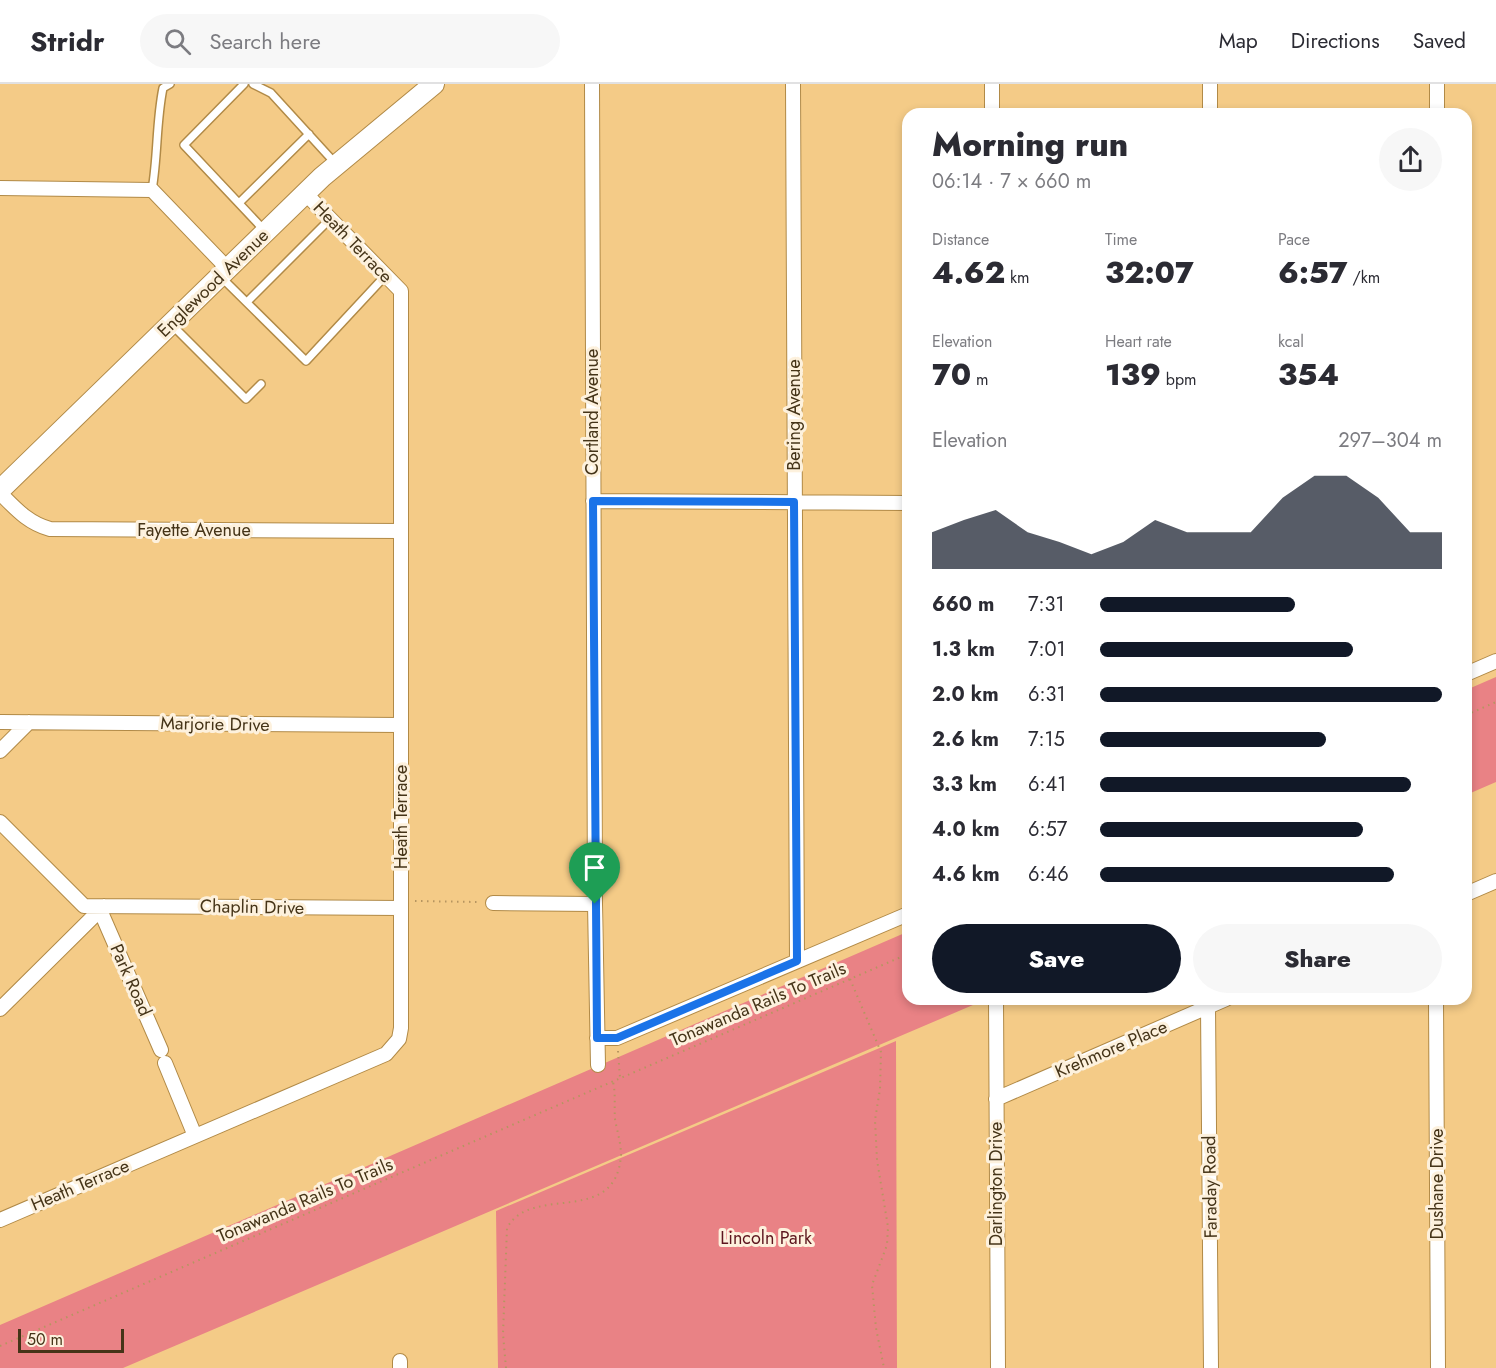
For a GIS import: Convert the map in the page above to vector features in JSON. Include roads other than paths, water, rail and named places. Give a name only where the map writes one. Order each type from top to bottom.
[{"type":"street","name":"Englewood Avenue","points":[[0,492],[305,193],[434,84]]},
{"type":"street","name":"Cortland Avenue","points":[[591,84],[595,904],[598,1065]]},
{"type":"street","name":"Bering Avenue","points":[[793,84],[797,961]]},
{"type":"street","points":[[992,84],[992,108]]},
{"type":"street","points":[[1210,84],[1210,108]]},
{"type":"street","points":[[1437,84],[1437,108]]},
{"type":"street","points":[[0,188],[152,190],[224,273]]},
{"type":"street","name":"Heath Terrace","points":[[0,1220],[386,1054],[394,1048],[401,1028],[401,291],[305,193]]},
{"type":"street","name":"Fayette Avenue","points":[[0,492],[26,519],[37,526],[50,529],[401,531]]},
{"type":"street","points":[[593,501],[902,503]]},
{"type":"street","points":[[1472,671],[1496,661]]},
{"type":"street","name":"Marjorie Drive","points":[[0,722],[400,726]]},
{"type":"street","points":[[0,752],[29,722]]},
{"type":"street","points":[[0,822],[84,906],[102,908]]},
{"type":"street","points":[[1472,891],[1496,881]]},
{"type":"street","points":[[493,903],[595,904]]},
{"type":"street","name":"Chaplin Drive","points":[[102,908],[401,905]]},
{"type":"street","points":[[0,1009],[102,908]]},
{"type":"street","name":"Park Road","points":[[102,908],[195,1136]]},
{"type":"street","points":[[597,1038],[617,1038],[902,917]]},
{"type":"street","name":"Darlington Drive","points":[[996,1005],[998,1368]]},
{"type":"street","name":"Krehmore Place","points":[[996,1099],[1212,1005]]},
{"type":"street","name":"Dushane Drive","points":[[1436,1005],[1438,1368]]},
{"type":"street","name":"Faraday Road","points":[[1208,1007],[1211,1368]]},
{"type":"lane","points":[[152,190],[156,164],[158,111],[163,88],[170,84]]},
{"type":"lane","points":[[244,84],[184,145],[266,232]]},
{"type":"lane","points":[[252,84],[271,93],[337,165]]},
{"type":"lane","points":[[239,203],[309,134]]},
{"type":"lane","points":[[247,302],[330,219]]},
{"type":"lane","points":[[224,273],[247,302],[306,361],[386,275]]},
{"type":"lane","points":[[171,324],[246,399],[261,384]]},
{"type":"park label","name":"Lincoln Park","points":[[766,1238]]}]
